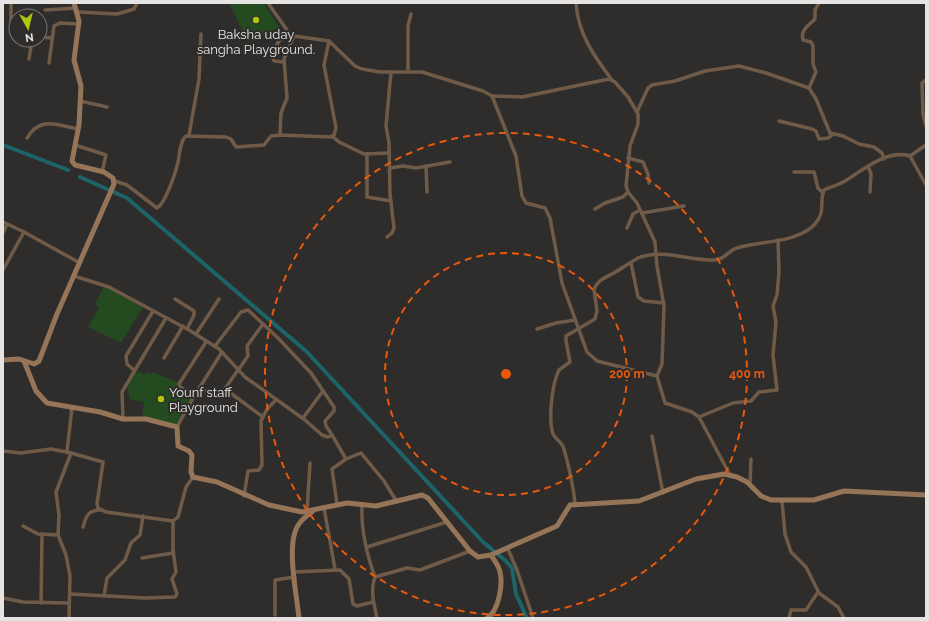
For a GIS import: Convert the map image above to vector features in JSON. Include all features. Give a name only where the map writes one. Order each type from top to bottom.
[{"type":"street","points":[[48,10],[76,8],[124,13],[134,9],[137,3]]},
{"type":"street","points":[[268,3],[287,31],[294,36],[329,41],[355,66],[362,69],[426,73],[483,91],[492,96],[522,97],[600,80],[612,80]]},
{"type":"street","points":[[576,3],[578,17],[586,45],[612,80],[628,97],[637,112],[638,124],[630,146],[626,186],[628,192],[641,212],[655,242],[664,303],[662,364],[657,376],[665,403],[692,412],[699,417],[730,475]]},
{"type":"street","points":[[809,88],[816,72],[813,64],[813,46],[811,42],[803,40],[802,36],[804,30],[815,19],[815,9],[819,3]]},
{"type":"street","points":[[3,360],[24,361],[38,364],[56,314],[111,194],[114,182],[111,176],[102,172],[73,164],[72,158],[78,129],[81,86],[74,60],[78,24],[76,8]]},
{"type":"street","points":[[408,72],[408,26],[411,14]]},
{"type":"street","points":[[49,63],[52,38],[56,24],[78,24]]},
{"type":"street","points":[[284,62],[274,61],[273,58],[275,48],[287,31]]},
{"type":"street","points":[[189,135],[199,79],[201,34]]},
{"type":"street","points":[[280,135],[281,113],[287,98],[284,62],[287,48],[294,36]]},
{"type":"street","points":[[48,38],[52,38]]},
{"type":"street","points":[[329,41],[324,65],[336,128],[332,136]]},
{"type":"street","points":[[29,60],[31,48]]},
{"type":"street","points":[[637,112],[648,88],[652,85],[675,81],[705,71],[736,66],[754,69],[809,88],[816,99],[832,135]]},
{"type":"street","points":[[387,238],[392,233],[394,228],[386,126],[391,72]]},
{"type":"street","points":[[926,80],[922,83],[926,126]]},
{"type":"street","points":[[492,96],[516,156],[522,196],[526,203],[545,208],[550,218],[562,283],[585,349],[594,359],[657,376]]},
{"type":"street","points":[[80,101],[107,107]]},
{"type":"street","points":[[779,122],[812,129],[816,131],[819,139],[828,138],[832,135],[843,136],[859,144],[874,147],[882,153],[884,159]]},
{"type":"street","points":[[27,138],[32,129],[40,124],[47,123],[78,129]]},
{"type":"street","points":[[114,182],[127,185],[154,207],[160,207],[177,167],[182,140],[189,135],[226,137],[231,139],[236,147],[264,144],[271,136],[332,136],[339,142],[367,154],[389,153]]},
{"type":"street","points":[[75,145],[106,155],[102,172]]},
{"type":"street","points":[[575,503],[572,476],[563,446],[554,436],[552,430],[552,399],[559,370],[570,362],[566,336],[578,328],[591,323],[596,317],[595,287],[604,277],[643,257],[673,255],[715,260],[723,258],[732,250],[739,247],[778,240],[800,233],[814,224],[821,214],[823,193],[826,189],[841,183],[868,166],[896,155],[910,156],[926,145]]},
{"type":"street","points":[[367,154],[367,197],[391,201]]},
{"type":"street","points":[[910,156],[926,185]]},
{"type":"street","points":[[628,158],[643,162],[648,174],[649,183]]},
{"type":"street","points":[[390,168],[403,166],[416,168],[450,162]]},
{"type":"street","points":[[426,166],[427,192]]},
{"type":"street","points":[[868,166],[871,174],[870,192]]},
{"type":"street","points":[[794,172],[814,172],[818,188],[823,193]]},
{"type":"street","points":[[595,209],[605,203],[623,197],[628,192]]},
{"type":"street","points":[[627,228],[633,214],[684,206]]},
{"type":"street","points":[[3,233],[5,223],[80,263]]},
{"type":"street","points":[[3,270],[24,232]]},
{"type":"street","points":[[699,417],[734,403],[752,401],[759,392],[777,390],[773,355],[776,322],[773,306],[777,297],[778,240]]},
{"type":"street","points":[[631,263],[638,298],[644,301],[664,303]]},
{"type":"street","points":[[74,276],[109,287],[196,334],[222,352],[238,370],[276,400],[303,418],[322,435],[328,437],[332,435]]},
{"type":"street","points":[[164,358],[194,315],[194,311],[175,299]]},
{"type":"street","points":[[196,334],[219,299]]},
{"type":"street","points":[[214,346],[244,310],[248,310],[311,373],[334,407],[334,411],[325,421],[326,426],[346,459]]},
{"type":"street","points":[[134,370],[127,364],[126,356],[153,311]]},
{"type":"street","points":[[123,418],[122,392],[166,318]]},
{"type":"street","points":[[537,329],[556,323],[575,320]]},
{"type":"street","points":[[200,387],[213,395],[222,392],[225,389],[249,355],[246,348],[249,341],[262,324]]},
{"type":"street","points":[[193,398],[190,392],[180,387],[179,384],[206,342]]},
{"type":"street","points":[[193,477],[191,472],[192,455],[189,451],[178,446],[177,427],[193,398],[222,352]]},
{"type":"street","points":[[24,361],[30,379],[41,399],[46,402],[123,418],[146,419],[177,427]]},
{"type":"street","points":[[225,389],[263,417]]},
{"type":"street","points":[[303,418],[323,391]]},
{"type":"street","points":[[244,496],[248,471],[259,470],[262,466],[261,425],[263,417],[276,400]]},
{"type":"street","points":[[67,451],[72,408]]},
{"type":"street","points":[[652,436],[663,492]]},
{"type":"street","points":[[3,451],[22,453],[51,449],[67,451],[103,462],[97,504],[98,508],[102,510]]},
{"type":"street","points":[[69,618],[69,570],[58,535],[59,515],[57,487],[64,475],[72,453]]},
{"type":"street","points":[[337,504],[332,470],[346,459],[361,453],[384,480],[397,502]]},
{"type":"street","points":[[750,484],[751,459]]},
{"type":"street","points":[[299,618],[293,549],[295,534],[299,524],[310,511],[310,463]]},
{"type":"street","points":[[193,477],[217,482],[244,496],[269,505],[290,510],[310,511],[337,504],[376,506],[422,495],[428,498],[446,522],[478,557],[493,554],[505,547],[557,526],[562,520],[567,507],[575,503],[634,502],[649,498],[701,478],[730,475],[750,484],[763,498],[782,501],[818,499],[844,491],[926,495]]},
{"type":"street","points":[[82,527],[88,513],[92,510],[102,510],[173,521],[178,517],[186,487],[193,477]]},
{"type":"street","points":[[782,501],[787,543],[794,556],[806,566],[818,592],[838,607],[844,618]]},
{"type":"street","points":[[362,506],[362,524],[375,577],[372,588],[377,618]]},
{"type":"street","points":[[324,508],[335,569]]},
{"type":"street","points":[[104,596],[107,578],[125,560],[131,543],[140,535],[143,516]]},
{"type":"street","points":[[70,594],[176,597],[177,594],[172,583],[172,577],[176,572],[173,553],[173,521]]},
{"type":"street","points":[[367,547],[446,522]]},
{"type":"street","points":[[23,526],[35,533],[58,535]]},
{"type":"street","points":[[42,534],[42,603]]},
{"type":"street","points":[[505,547],[517,570],[533,618]]},
{"type":"street","points":[[375,577],[407,568],[420,570],[470,550]]},
{"type":"street","points":[[142,558],[173,553]]},
{"type":"street","points":[[488,618],[496,608],[501,585],[499,569],[493,554]]},
{"type":"street","points":[[275,615],[276,580],[294,574],[335,569],[340,570],[348,577],[355,606],[374,602]]},
{"type":"street","points":[[789,618],[791,610],[806,610],[818,592]]},
{"type":"street","points":[[3,598],[23,602],[69,603]]},
{"type":"green space","name":"Baksha uday sangha Playground.","points":[[229,3],[264,3],[279,27],[248,42]]},
{"type":"green space","points":[[104,286],[143,307],[121,343],[88,327],[99,308],[95,304]]},
{"type":"green space","name":"Younf staff Playground","points":[[138,371],[145,375],[147,372],[152,374],[152,372],[179,383],[182,391],[193,399],[177,426],[142,419],[144,402],[129,399],[128,385],[130,378],[134,372],[137,374]]},
{"type":"waterway","points":[[3,145],[68,170]]},
{"type":"waterway","points":[[80,177],[127,198],[306,351],[483,542],[506,561],[512,568],[516,594],[527,618]]},
{"type":"place","name":"Baksha uday sangha Playground.","points":[[256,20]]},
{"type":"place","name":"Younf staff Playground","points":[[161,399]]}]
